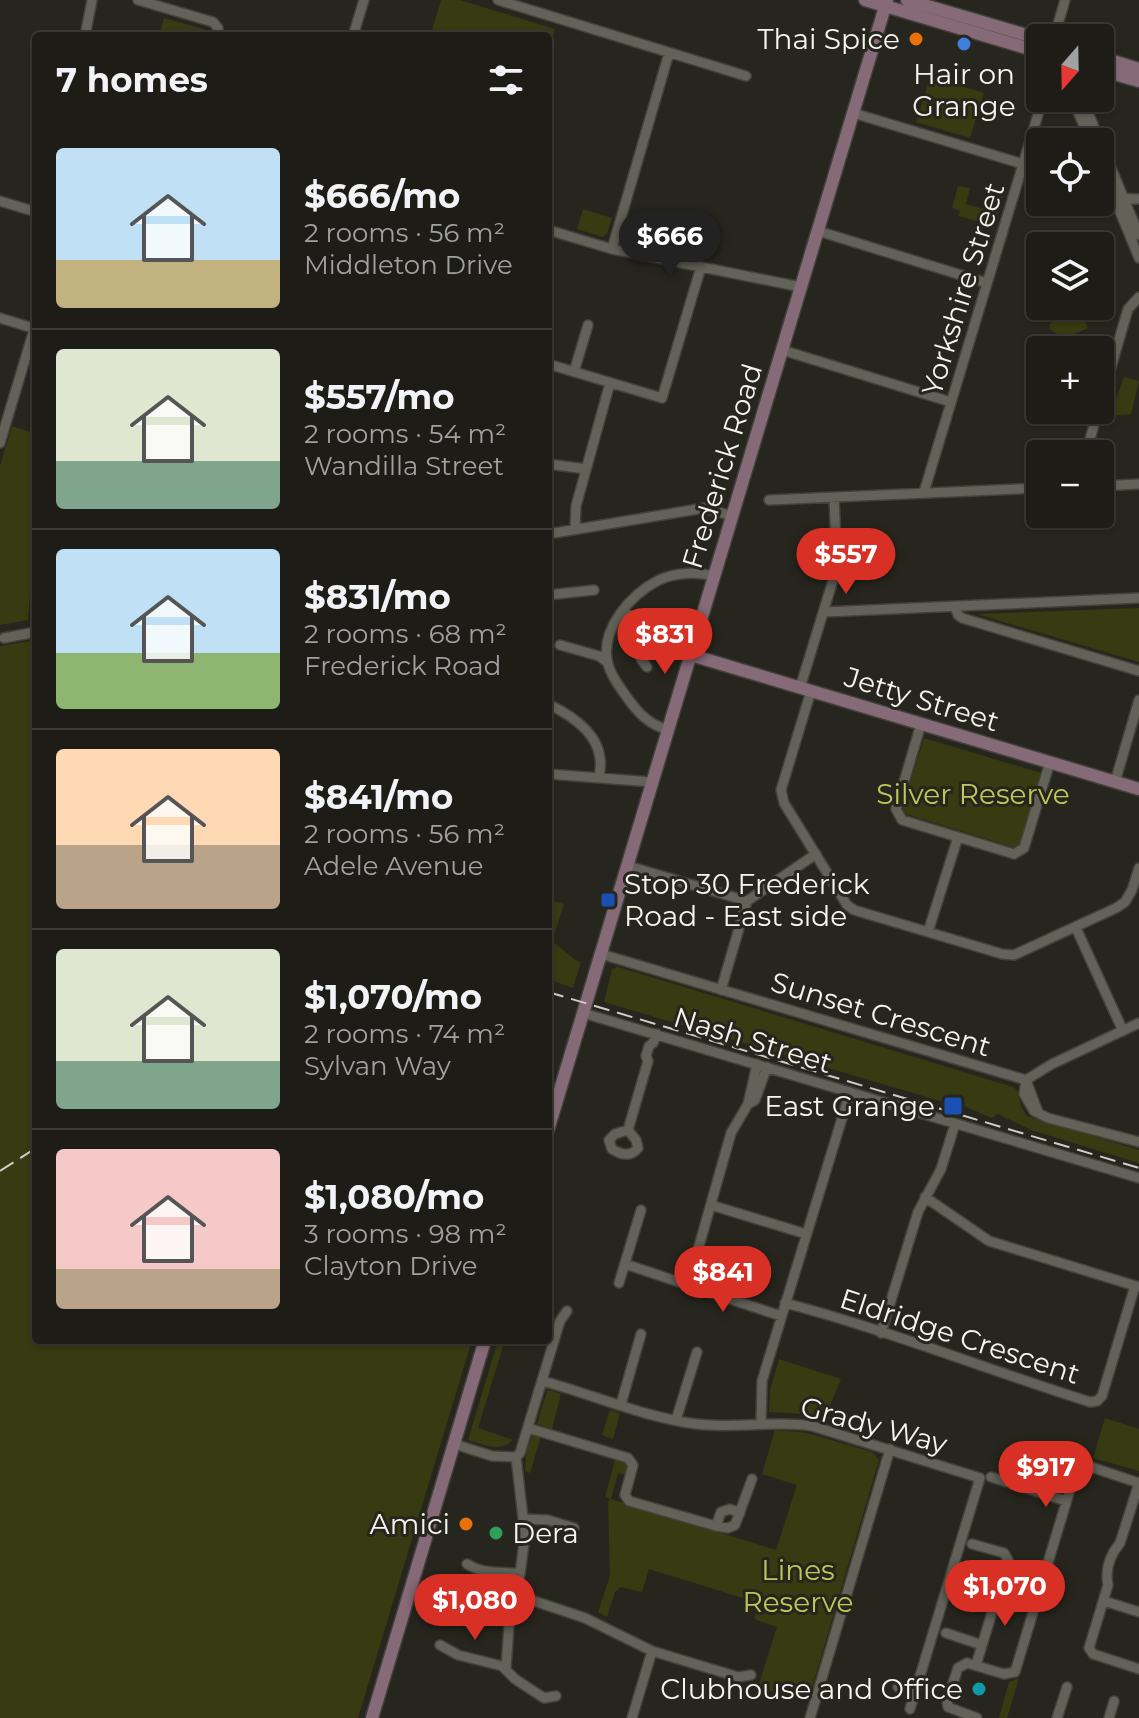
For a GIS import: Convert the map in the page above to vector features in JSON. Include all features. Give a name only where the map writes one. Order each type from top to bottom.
[{"type":"main road","points":[[865,0],[886,3],[1026,48]]},
{"type":"main road","points":[[907,0],[1026,35]]},
{"type":"main road","name":"Frederick Road","points":[[552,1117],[886,3]]},
{"type":"main road","points":[[1114,68],[1139,69]]},
{"type":"main road","points":[[1114,72],[1139,81]]},
{"type":"main road","name":"Jetty Street","points":[[691,655],[1139,789]]},
{"type":"main road","points":[[372,1718],[484,1344]]},
{"type":"street","points":[[86,32],[92,0]]},
{"type":"street","points":[[138,0],[213,22],[218,32]]},
{"type":"street","points":[[354,32],[364,0]]},
{"type":"street","points":[[498,0],[746,76]]},
{"type":"street","points":[[1058,24],[1065,0]]},
{"type":"street","points":[[612,249],[669,53]]},
{"type":"street","name":"Yorkshire Street","points":[[924,492],[1039,112]]},
{"type":"street","points":[[1087,112],[1139,258]]},
{"type":"street","points":[[853,113],[1023,164]]},
{"type":"street","points":[[1114,189],[1139,235]]},
{"type":"street","points":[[1119,198],[1139,199]]},
{"type":"street","points":[[0,201],[32,208]]},
{"type":"street","points":[[552,231],[612,249],[801,287]]},
{"type":"street","points":[[818,231],[987,283]]},
{"type":"street","points":[[552,365],[662,398],[701,267]]},
{"type":"street","points":[[1114,356],[1128,309],[1139,297]]},
{"type":"street","points":[[0,318],[32,326]]},
{"type":"street","points":[[574,372],[588,325]]},
{"type":"street","points":[[1,437],[32,337]]},
{"type":"street","points":[[782,350],[951,402]]},
{"type":"street","points":[[575,529],[576,506],[610,383]]},
{"type":"street","points":[[552,465],[586,469]]},
{"type":"street","points":[[1114,485],[1139,484]]},
{"type":"street","points":[[769,500],[1026,488]]},
{"type":"street","points":[[834,497],[837,567],[781,790],[784,803],[847,905],[854,910],[1014,955],[1125,902],[1139,868]]},
{"type":"street","points":[[552,533],[704,508],[732,516]]},
{"type":"street","points":[[668,730],[652,724],[638,713],[607,662],[608,643],[623,610],[660,580],[695,573],[714,576]]},
{"type":"street","points":[[552,595],[594,590]]},
{"type":"street","points":[[824,612],[1139,598]]},
{"type":"street","points":[[955,606],[962,618],[1139,671]]},
{"type":"street","points":[[623,610],[646,630]]},
{"type":"street","points":[[647,667],[641,659],[646,630],[660,618]]},
{"type":"street","points":[[4,638],[32,633]]},
{"type":"street","points":[[560,645],[599,656],[607,662]]},
{"type":"street","points":[[1115,782],[1139,700]]},
{"type":"street","points":[[552,706],[575,719],[596,745],[600,757],[599,777]]},
{"type":"street","points":[[921,724],[896,809],[902,820],[1014,854],[1024,848],[1050,762]]},
{"type":"street","points":[[552,774],[652,782]]},
{"type":"street","points":[[928,932],[958,837]]},
{"type":"street","points":[[721,990],[747,901],[816,854]]},
{"type":"street","points":[[628,866],[747,901]]},
{"type":"street","points":[[1076,928],[1123,1031]]},
{"type":"street","name":"Sunset Crescent","points":[[601,954],[1026,1080]]},
{"type":"street","name":"Nash Street","points":[[583,1013],[655,1038],[762,1065],[1139,1178]]},
{"type":"street","points":[[1139,1023],[1052,1064],[1026,1080],[1024,1094],[1027,1104],[1048,1118],[1139,1142]]},
{"type":"street","points":[[628,1130],[648,1061],[646,1056],[655,1038]]},
{"type":"street","points":[[688,1285],[731,1133],[748,1104],[755,1100],[762,1065]]},
{"type":"street","points":[[761,1424],[762,1381],[850,1092]]},
{"type":"street","points":[[881,1333],[918,1212],[941,1169],[955,1124]]},
{"type":"street","points":[[925,1197],[989,1241],[1137,1287]]},
{"type":"street","points":[[711,1205],[806,1234]]},
{"type":"street","points":[[619,1283],[641,1210]]},
{"type":"street","points":[[625,1264],[781,1316]]},
{"type":"street","name":"Eldridge Crescent","points":[[785,1303],[947,1353],[1000,1374],[1090,1402],[1102,1396],[1137,1287]]},
{"type":"street","points":[[506,1668],[510,1611],[520,1574],[525,1519],[516,1457],[528,1428],[560,1321],[567,1311]]},
{"type":"street","points":[[621,1404],[641,1334]]},
{"type":"street","points":[[676,1420],[697,1352]]},
{"type":"street","name":"Grady Way","points":[[543,1381],[676,1420],[721,1425],[792,1422],[812,1426],[980,1478],[910,1709]]},
{"type":"street","points":[[528,1428],[628,1458],[633,1465],[626,1492],[629,1501],[716,1526],[732,1528],[752,1479]]},
{"type":"street","points":[[454,1444],[492,1456],[516,1457]]},
{"type":"street","points":[[810,1718],[890,1449]]},
{"type":"street","points":[[977,1718],[961,1716],[948,1707],[947,1701],[958,1668],[967,1663],[1010,1675],[1015,1672],[1075,1473],[1083,1467],[1139,1483],[1106,1575],[1108,1585],[1089,1648],[1090,1652],[1139,1669]]},
{"type":"street","points":[[991,1477],[1066,1501]]},
{"type":"street","points":[[716,1526],[721,1512],[730,1509],[740,1513]]},
{"type":"street","points":[[525,1519],[548,1520],[574,1528]]},
{"type":"street","points":[[972,1544],[1007,1556],[1008,1560],[976,1665]]},
{"type":"street","points":[[467,1564],[482,1572],[520,1574]]},
{"type":"street","points":[[958,1591],[996,1602]]},
{"type":"street","points":[[516,1595],[585,1618],[652,1651],[738,1677],[751,1675]]},
{"type":"street","points":[[1104,1601],[1139,1612]]},
{"type":"street","points":[[946,1633],[982,1645]]},
{"type":"street","points":[[440,1645],[458,1655],[506,1668],[515,1679],[544,1698],[556,1696]]},
{"type":"street","points":[[632,1718],[652,1651]]},
{"type":"street","points":[[898,1687],[915,1693]]},
{"type":"street","points":[[1057,1718],[1067,1687]]},
{"type":"street","points":[[1109,1718],[1114,1701]]},
{"type":"green space","points":[[441,0],[460,0],[555,29],[552,39],[552,32],[432,32]]},
{"type":"green space","points":[[164,18],[207,32],[160,32]]},
{"type":"green space","points":[[930,77],[984,93],[970,138],[916,122]]},
{"type":"green space","points":[[958,186],[970,188],[966,204],[983,209],[989,190],[1003,195],[994,226],[958,216],[960,211],[952,208]]},
{"type":"green space","points":[[583,209],[612,218],[607,234],[602,237],[577,229]]},
{"type":"green space","points":[[1052,320],[1084,320],[1088,328],[1071,336],[1058,336],[1049,329]]},
{"type":"green space","points":[[1124,377],[1139,381],[1131,414],[1114,416],[1114,405]]},
{"type":"green space","points":[[12,426],[32,433],[32,584],[28,620],[0,625],[0,466]]},
{"type":"green space","points":[[1139,608],[1139,662],[977,614]]},
{"type":"green space","points":[[32,641],[32,1344],[471,1344],[358,1718],[0,1718],[0,646]]},
{"type":"green space","name":"Silver Reserve","points":[[924,738],[1041,773],[1020,844],[1013,847],[906,814],[902,809]]},
{"type":"green space","points":[[552,900],[564,904],[552,941]]},
{"type":"green space","points":[[552,941],[581,962],[573,988],[552,980]]},
{"type":"green space","points":[[618,967],[1013,1087],[1027,1116],[1139,1150],[1139,1163],[1031,1130],[998,1114],[992,1118],[965,1106],[604,1002],[612,969]]},
{"type":"green space","points":[[497,1344],[504,1344],[478,1428],[513,1440],[497,1447],[468,1440]]},
{"type":"green space","points":[[779,1359],[841,1379],[824,1420],[803,1414],[769,1412],[770,1390]]},
{"type":"green space","points":[[547,1391],[561,1394],[552,1429],[537,1424]]},
{"type":"green space","points":[[610,1410],[620,1413],[613,1439],[602,1435]]},
{"type":"green space","points":[[1105,1418],[1139,1429],[1139,1471],[1093,1458]]},
{"type":"green space","name":"Lines Reserve","points":[[775,1430],[807,1433],[872,1452],[879,1460],[811,1691],[800,1687],[798,1693],[757,1690],[777,1627],[754,1619],[759,1603],[649,1569],[642,1592],[621,1587],[615,1592],[607,1617],[598,1612],[610,1576],[610,1499],[605,1497],[615,1460],[627,1463],[629,1467],[627,1475],[618,1473],[611,1499],[776,1550],[797,1485],[762,1474]]},
{"type":"green space","points":[[533,1434],[541,1436],[530,1473],[525,1471],[526,1452]]},
{"type":"green space","points":[[1019,1678],[1007,1718],[999,1718],[1009,1682]]},
{"type":"railway","points":[[552,993],[1139,1168]]},
{"type":"railway","points":[[0,1171],[32,1151]]},
{"type":"place","name":"Thai Spice","points":[[916,39]]},
{"type":"place","name":"Hair on Grange","points":[[964,44]]},
{"type":"place","name":"Stop 30 Frederick Road - East side","points":[[608,900]]},
{"type":"place","name":"East Grange","points":[[953,1106]]},
{"type":"place","name":"Amici","points":[[466,1524]]},
{"type":"place","name":"Dera","points":[[496,1533]]},
{"type":"place","name":"Clubhouse and Office","points":[[979,1689]]}]
